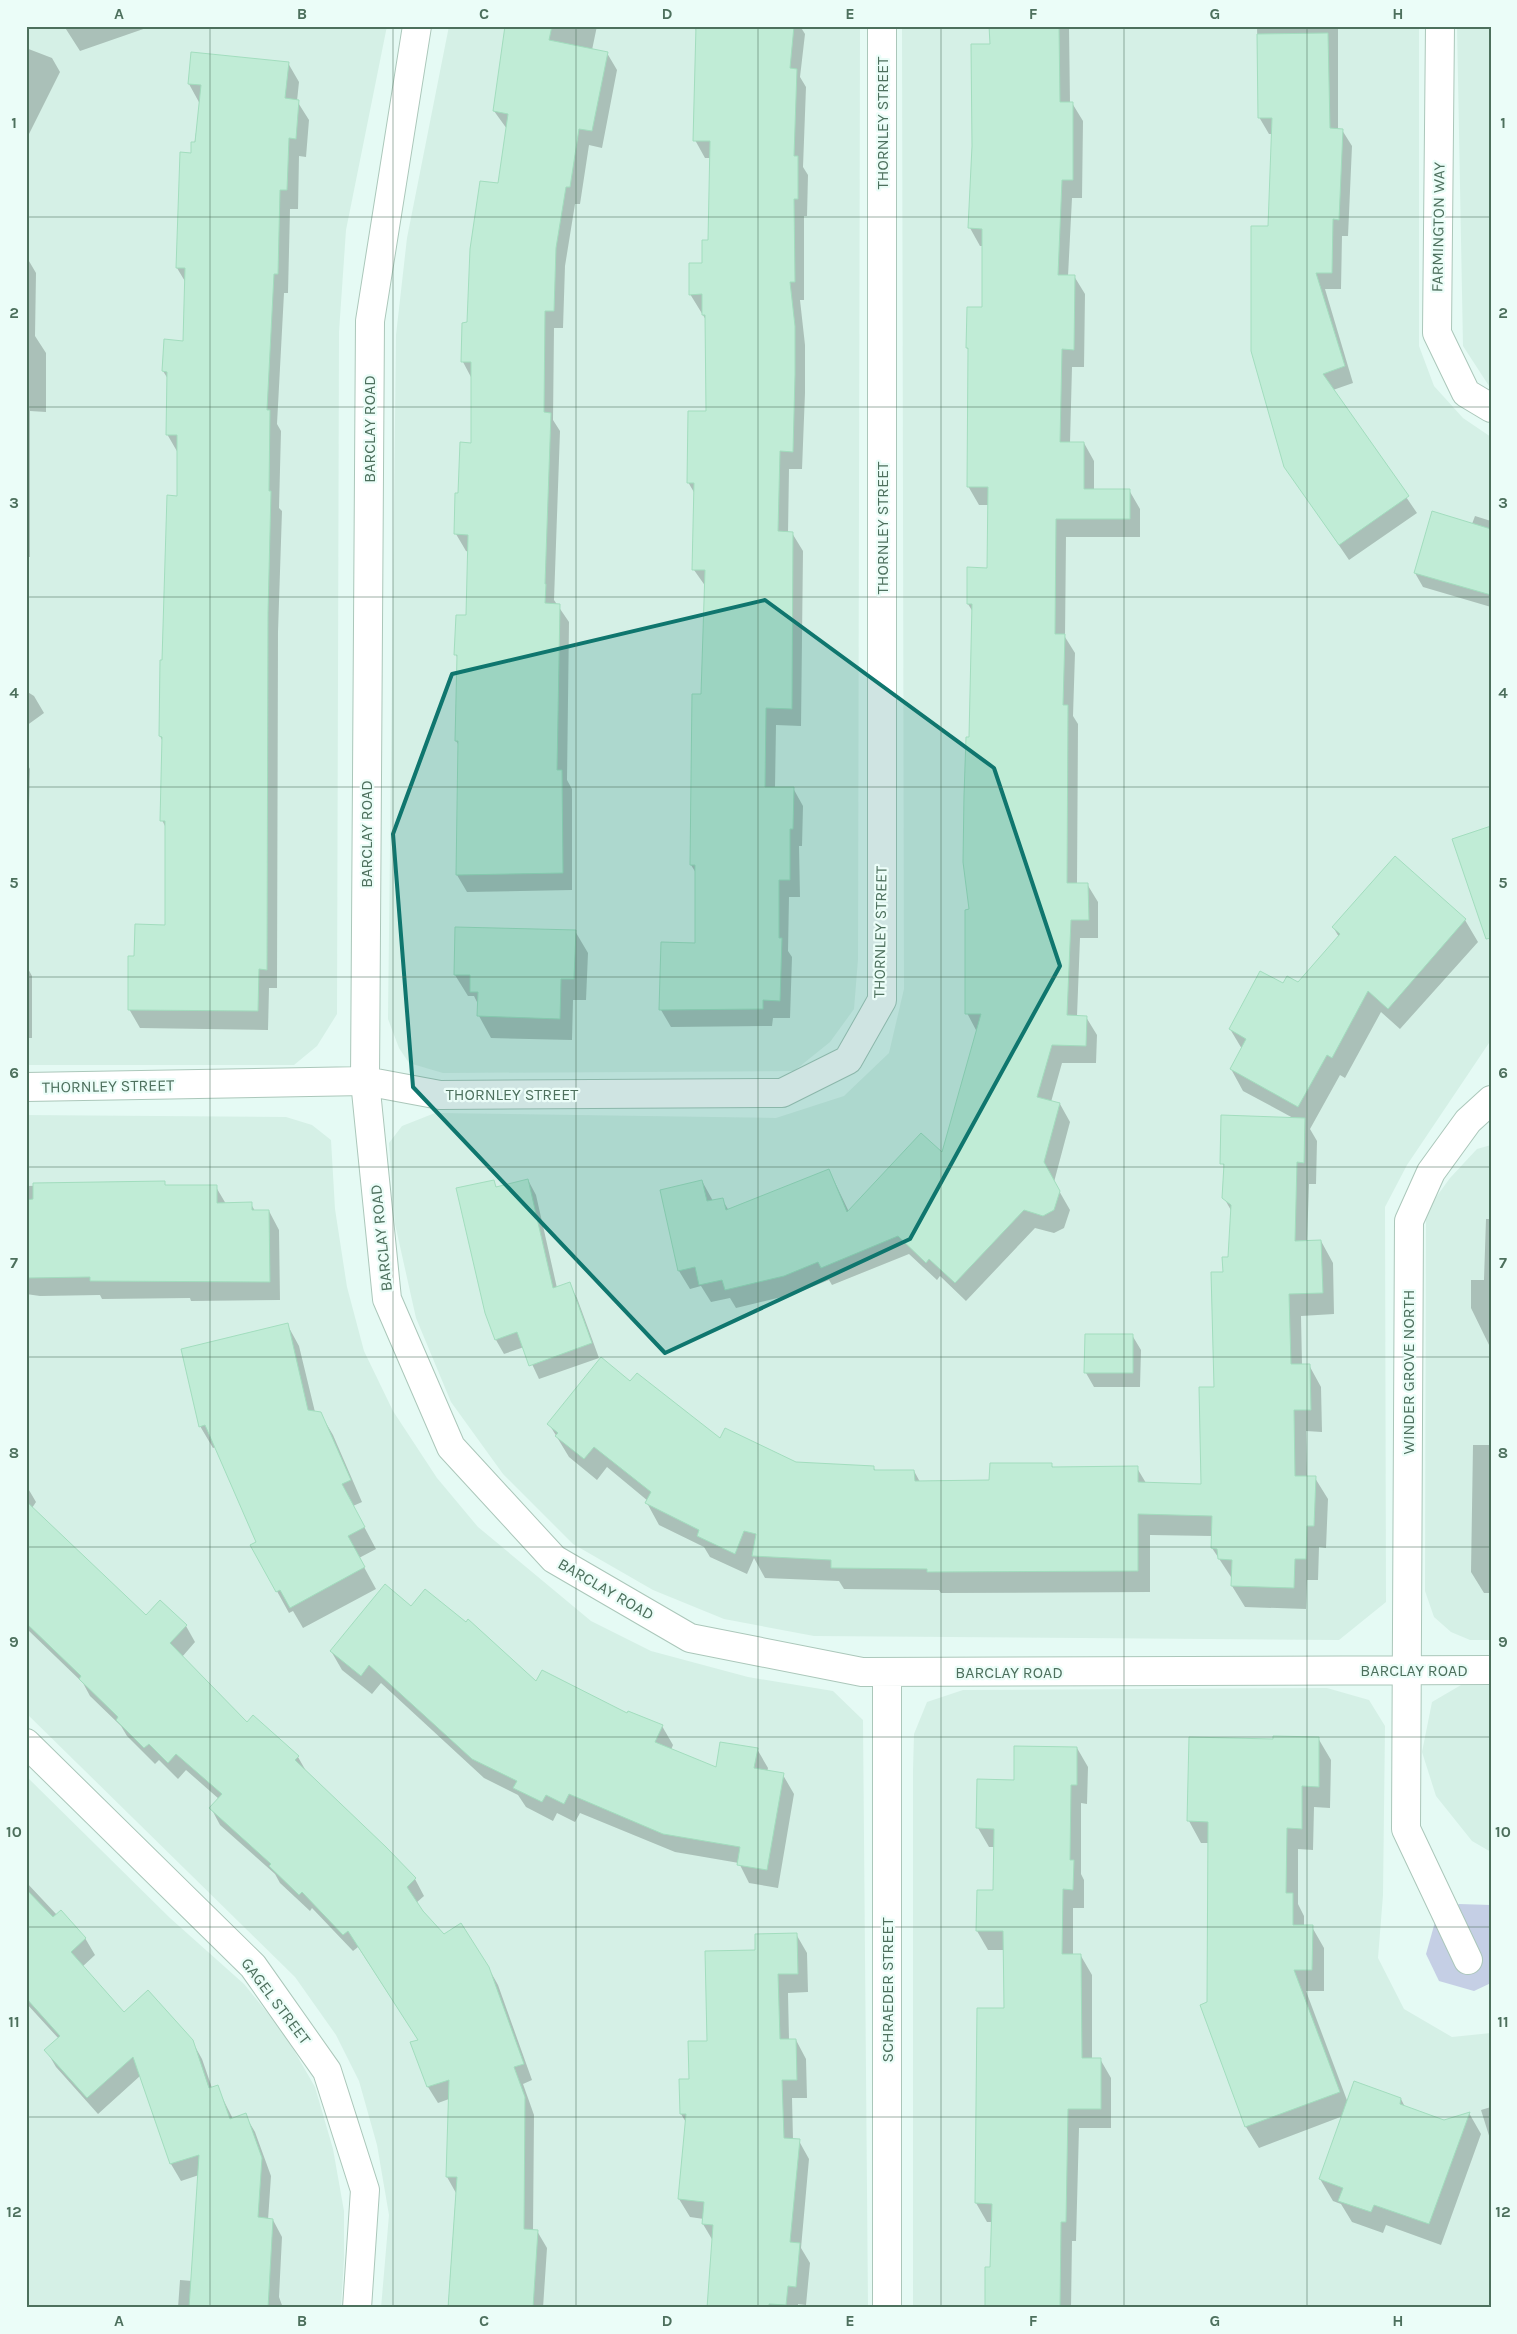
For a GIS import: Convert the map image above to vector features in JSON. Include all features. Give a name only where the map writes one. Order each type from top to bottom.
[{"type":"street","name":"BARCLAY ROAD","points":[[417,26],[370,321],[365,1081],[387,1299],[451,1447],[554,1559],[690,1638],[862,1672],[1491,1670]]},
{"type":"street","name":"THORNLEY STREET","points":[[26,1087],[365,1081],[440,1095],[782,1093],[848,1060],[882,1000],[882,26]]},
{"type":"street","name":"FARMINGTON WAY","points":[[1440,26],[1437,333],[1466,393],[1491,408]]},
{"type":"street","name":"WINDER GROVE NORTH","points":[[1468,1960],[1406,1829],[1409,1221],[1431,1172],[1468,1121],[1491,1100]]},
{"type":"street","name":"SCHRAEDER STREET","points":[[887,1672],[887,2308]]},
{"type":"street","name":"GAGEL STREET","points":[[26,1743],[253,1966],[327,2071],[365,2190],[357,2308]]},
{"type":"highlighted area","points":[[765,600],[994,768],[1060,966],[910,1239],[665,1353],[413,1087],[393,834],[452,674]]},
{"type":"shaded area","points":[[26,26],[387,26],[346,230],[339,332],[337,1014],[317,1046],[294,1065],[26,1065]]},
{"type":"shaded area","points":[[449,26],[860,26],[858,959],[854,1009],[830,1042],[794,1071],[443,1073],[409,1063],[399,1048],[388,1019],[396,335],[407,238]]},
{"type":"shaded area","points":[[902,26],[1419,26],[1419,346],[1434,386],[1463,418],[1491,437],[1491,1040],[1407,1165],[1385,1207],[1386,1602],[1339,1640],[814,1636],[724,1619],[653,1590],[573,1544],[503,1474],[451,1402],[416,1318],[395,1224],[389,1143],[402,1126],[435,1113],[776,1118],[844,1096],[889,1053],[904,989]]},
{"type":"shaded area","points":[[1457,26],[1491,26],[1491,389],[1463,346]]},
{"type":"shaded area","points":[[26,1115],[286,1117],[312,1125],[331,1140],[335,1209],[347,1287],[364,1351],[393,1411],[437,1478],[478,1527],[591,1621],[651,1651],[748,1677],[833,1691],[863,1720],[868,2308],[381,2308],[389,2215],[377,2145],[359,2081],[336,2035],[295,1977],[26,1713]]},
{"type":"shaded area","points":[[1491,1145],[1491,1640],[1470,1640],[1451,1632],[1434,1617],[1425,1591],[1426,1211],[1450,1178],[1477,1149]]},
{"type":"shaded area","points":[[1461,1685],[1491,1685],[1491,1852],[1472,1841],[1436,1796],[1422,1752],[1432,1702]]},
{"type":"shaded area","points":[[1327,1688],[1369,1700],[1385,1726],[1383,1895],[1378,1958],[1404,2009],[1452,2037],[1491,2033],[1491,2308],[913,2308],[913,1770],[914,1734],[927,1702],[963,1690]]},
{"type":"shaded area","points":[[26,1776],[170,1918],[244,1984],[284,2033],[315,2087],[333,2149],[344,2211],[341,2308],[26,2308]]},
{"type":"shaded area","points":[[1459,1904],[1491,1905],[1491,1983],[1474,1991],[1439,1981],[1426,1954],[1435,1922]]},
{"type":"building","points":[[505,26],[552,26],[549,40],[608,52],[592,131],[579,129],[570,187],[566,187],[556,248],[554,311],[545,311],[544,412],[551,413],[545,603],[560,604],[557,770],[562,770],[563,873],[456,875],[458,741],[455,741],[457,655],[454,655],[456,615],[466,615],[468,535],[454,534],[455,493],[458,493],[460,442],[471,443],[471,362],[461,362],[462,323],[467,322],[470,249],[480,181],[498,183],[508,114],[493,111]]},
{"type":"building","points":[[696,26],[794,26],[790,68],[797,69],[794,156],[798,156],[798,199],[794,199],[795,282],[790,282],[795,326],[793,452],[780,451],[778,531],[793,532],[792,709],[766,708],[765,787],[794,787],[793,829],[790,829],[790,880],[779,880],[779,938],[782,938],[780,1001],[763,1000],[763,1009],[659,1010],[661,942],[695,943],[695,865],[690,865],[692,694],[701,694],[705,570],[692,570],[694,483],[687,483],[688,411],[706,411],[705,315],[702,315],[702,294],[689,295],[689,263],[702,263],[702,240],[708,240],[710,141],[693,141]]},
{"type":"building","points":[[989,26],[1059,26],[1060,102],[1073,102],[1073,180],[1062,180],[1058,275],[1075,275],[1074,350],[1062,349],[1060,442],[1084,442],[1084,489],[1130,489],[1130,519],[1056,519],[1055,634],[1065,634],[1063,705],[1068,705],[1067,883],[1088,883],[1089,920],[1071,920],[1067,1015],[1087,1016],[1086,1046],[1052,1045],[1037,1097],[1060,1103],[1044,1162],[1060,1191],[1054,1210],[1043,1216],[1024,1210],[955,1283],[929,1259],[926,1263],[898,1236],[821,1268],[818,1262],[784,1276],[725,1290],[722,1280],[699,1285],[695,1267],[678,1271],[660,1190],[702,1180],[707,1201],[723,1198],[726,1210],[829,1169],[847,1212],[921,1133],[942,1152],[981,1014],[965,1014],[965,910],[969,909],[963,862],[966,737],[969,737],[972,604],[967,604],[967,567],[987,568],[988,487],[967,487],[968,348],[966,348],[967,307],[982,307],[982,229],[968,228],[972,146],[971,44],[990,44]]},
{"type":"building","points":[[1328,33],[1330,128],[1343,129],[1339,220],[1333,219],[1332,273],[1316,273],[1345,366],[1323,374],[1409,496],[1339,545],[1284,467],[1251,351],[1251,226],[1268,226],[1272,118],[1258,118],[1257,34]]},
{"type":"building","points":[[191,52],[289,62],[285,98],[299,100],[296,139],[289,138],[287,190],[280,190],[278,274],[274,274],[267,410],[270,410],[269,491],[271,491],[268,613],[267,970],[259,969],[258,1011],[128,1010],[128,956],[134,956],[135,924],[165,925],[165,821],[160,821],[162,737],[159,736],[160,660],[162,660],[167,495],[177,496],[177,435],[166,435],[167,372],[162,371],[164,339],[183,341],[185,268],[176,268],[180,152],[191,153],[191,142],[195,142],[201,85],[188,84]]},
{"type":"building","points":[[1432,511],[1491,529],[1491,595],[1414,573]]},
{"type":"building","points":[[1491,826],[1491,938],[1486,939],[1452,839]]},
{"type":"building","points":[[1395,856],[1466,919],[1388,1009],[1368,991],[1332,1058],[1327,1055],[1298,1107],[1230,1069],[1246,1039],[1229,1029],[1260,971],[1283,983],[1287,976],[1298,982],[1340,934],[1332,927]]},
{"type":"building","points":[[455,927],[576,930],[574,979],[561,979],[560,1019],[477,1016],[478,992],[470,992],[470,975],[454,975]]},
{"type":"building","points":[[1221,1115],[1305,1118],[1304,1163],[1297,1162],[1295,1241],[1321,1240],[1323,1293],[1289,1294],[1291,1364],[1310,1364],[1311,1410],[1294,1410],[1295,1476],[1316,1476],[1314,1526],[1307,1526],[1306,1559],[1295,1559],[1294,1588],[1231,1586],[1232,1560],[1218,1559],[1217,1549],[1211,1548],[1212,1516],[1138,1514],[1138,1571],[927,1572],[927,1569],[831,1568],[831,1560],[752,1556],[756,1534],[744,1531],[735,1554],[697,1536],[699,1530],[645,1503],[651,1492],[594,1447],[584,1459],[555,1436],[558,1433],[547,1424],[601,1357],[630,1381],[637,1373],[720,1438],[725,1428],[796,1462],[874,1466],[874,1470],[914,1470],[915,1481],[989,1480],[990,1463],[1052,1463],[1052,1467],[1138,1466],[1138,1482],[1201,1484],[1199,1387],[1214,1387],[1211,1272],[1223,1272],[1222,1257],[1228,1257],[1231,1205],[1222,1198],[1224,1164],[1220,1164]]},
{"type":"building","points":[[528,1179],[553,1288],[570,1282],[592,1343],[529,1366],[517,1332],[495,1340],[485,1313],[456,1188],[494,1180],[496,1187]]},
{"type":"building","points":[[165,1181],[165,1185],[217,1185],[217,1203],[252,1202],[252,1210],[269,1210],[270,1282],[90,1281],[90,1277],[28,1278],[26,1200],[33,1199],[33,1183]]},
{"type":"building","points":[[288,1323],[308,1410],[321,1412],[351,1480],[342,1484],[365,1527],[348,1536],[365,1567],[290,1608],[280,1590],[276,1592],[250,1545],[256,1542],[205,1425],[199,1427],[181,1349]]},
{"type":"building","points":[[1085,1334],[1133,1334],[1133,1373],[1084,1373]]},
{"type":"building","points":[[26,1501],[146,1615],[160,1600],[187,1625],[170,1643],[247,1722],[253,1715],[299,1756],[295,1760],[416,1878],[407,1887],[423,1911],[444,1934],[461,1923],[489,1967],[524,2064],[514,2067],[525,2097],[524,2229],[538,2230],[533,2308],[448,2308],[457,2177],[446,2177],[449,2080],[427,2087],[410,2042],[418,2040],[348,1931],[343,1935],[302,1892],[299,1895],[269,1866],[271,1864],[209,1808],[222,1794],[176,1754],[168,1763],[149,1744],[144,1748],[116,1720],[118,1717],[79,1679],[81,1676],[26,1623]]},
{"type":"building","points":[[385,1584],[411,1606],[425,1589],[466,1622],[468,1619],[536,1681],[542,1670],[627,1713],[628,1711],[663,1725],[655,1742],[716,1767],[720,1742],[758,1748],[754,1768],[784,1773],[767,1870],[737,1865],[740,1847],[663,1834],[569,1794],[564,1804],[546,1795],[542,1802],[513,1788],[517,1781],[472,1759],[369,1665],[361,1676],[330,1651]]},
{"type":"building","points":[[1273,1736],[1319,1737],[1319,1787],[1302,1786],[1302,1829],[1287,1828],[1286,1893],[1293,1893],[1293,1925],[1313,1925],[1312,1970],[1294,1970],[1340,2092],[1245,2127],[1200,2005],[1207,2002],[1208,1822],[1187,1821],[1189,1737],[1273,1739]]},
{"type":"building","points":[[1014,1746],[1077,1747],[1077,1785],[1071,1785],[1070,1860],[1074,1860],[1073,1890],[1063,1889],[1062,1954],[1081,1954],[1082,2058],[1101,2058],[1101,2109],[1068,2109],[1066,2222],[1061,2222],[1060,2308],[985,2308],[985,2267],[990,2267],[992,2204],[975,2203],[977,2008],[1004,2008],[1003,1931],[976,1931],[977,1890],[993,1890],[994,1829],[976,1828],[977,1779],[1014,1780]]},
{"type":"building","points":[[26,1889],[53,1917],[61,1910],[86,1938],[71,1952],[124,2012],[148,1990],[193,2040],[209,2088],[218,2085],[230,2119],[246,2113],[262,2158],[258,2217],[273,2219],[268,2308],[189,2308],[199,2155],[170,2164],[133,2057],[87,2098],[44,2050],[60,2036],[26,1998]]},
{"type":"building","points":[[797,1933],[798,1974],[778,1974],[780,2039],[796,2039],[797,2080],[782,2080],[784,2138],[800,2139],[790,2242],[800,2243],[796,2287],[788,2286],[786,2305],[769,2304],[769,2308],[707,2308],[713,2225],[702,2224],[704,2202],[678,2199],[686,2114],[680,2114],[679,2079],[689,2079],[688,2041],[707,2041],[705,1951],[755,1950],[755,1934]]},
{"type":"building","points":[[1354,2081],[1401,2098],[1400,2104],[1444,2120],[1470,2112],[1429,2224],[1374,2205],[1371,2212],[1338,2201],[1343,2188],[1319,2179]]}]
